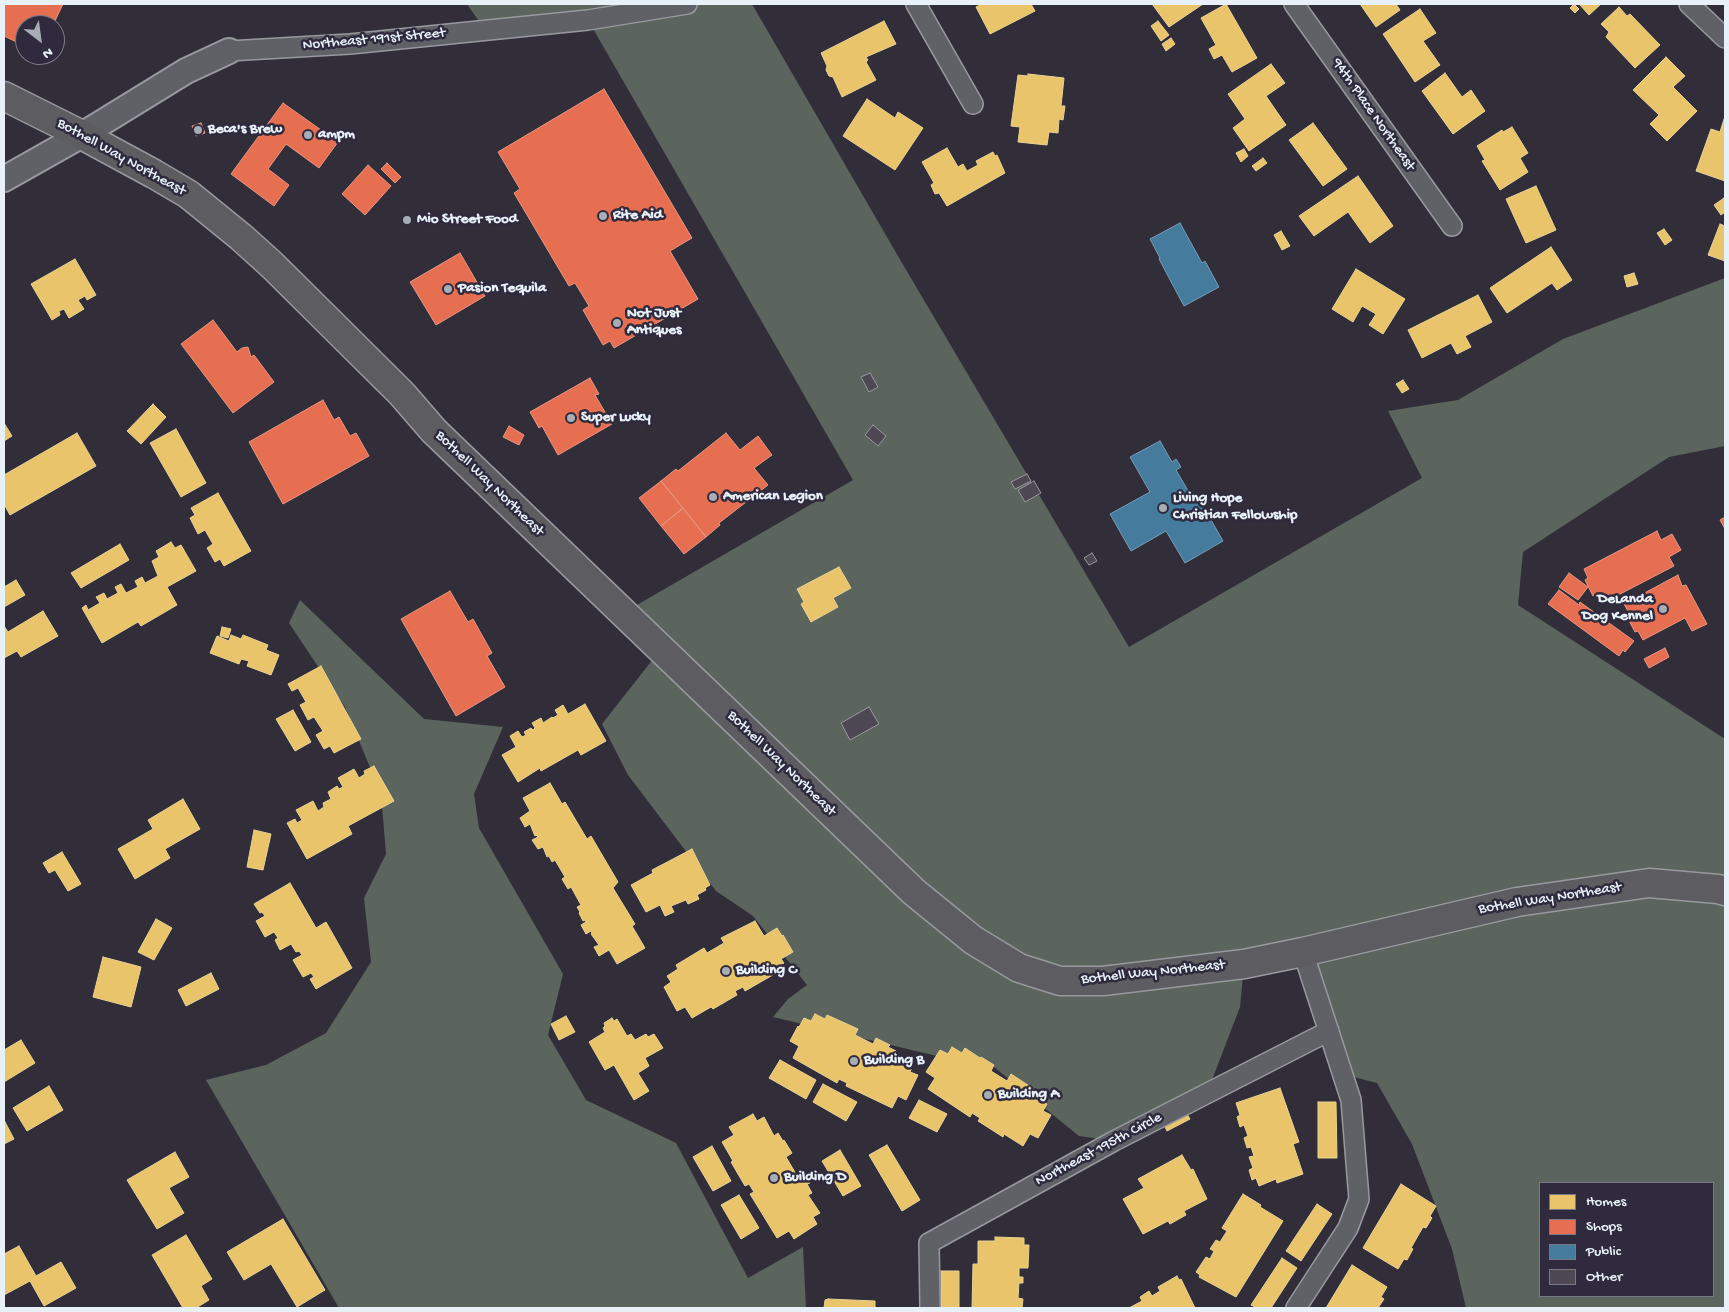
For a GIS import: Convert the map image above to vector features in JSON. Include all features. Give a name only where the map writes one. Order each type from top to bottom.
[{"type":"main road","name":"Bothell Way Northeast","points":[[4,96],[82,135],[188,194],[254,248],[402,394],[434,431],[914,892],[973,940],[1019,968],[1060,981],[1112,980],[1244,964],[1526,900],[1649,883],[1718,889],[1725,892]]},
{"type":"street","name":"Northeast 191st Street","points":[[4,179],[82,135],[186,71],[229,51],[350,44],[588,20],[687,4]]},
{"type":"street","points":[[916,4],[973,104]]},
{"type":"street","name":"94th Place Northeast","points":[[1294,4],[1452,226]]},
{"type":"street","points":[[1689,4],[1725,38]]},
{"type":"street","points":[[1296,1308],[1348,1228],[1359,1199],[1351,1100],[1303,952]]},
{"type":"street","name":"Northeast 195th Circle","points":[[930,1308],[929,1243],[1114,1141],[1329,1031]]},
{"type":"shaded area","points":[[467,4],[676,4],[485,30]]},
{"type":"shaded area","points":[[687,4],[752,4],[902,263],[1129,647],[1422,478],[1388,411],[1458,400],[1563,339],[1725,278],[1725,446],[1669,457],[1523,552],[1518,605],[1725,739],[1725,1308],[1466,1308],[1452,1249],[1412,1144],[1377,1083],[1342,1074],[1303,952],[1244,964],[1240,1007],[1207,1093],[1114,1141],[1079,1136],[983,1058],[941,1057],[773,1017],[788,999],[807,985],[753,916],[716,891],[628,775],[602,724],[661,649],[623,613],[853,480],[588,20]]},
{"type":"shaded area","points":[[300,600],[424,719],[503,727],[474,794],[479,828],[563,974],[548,1035],[586,1100],[676,1143],[748,1278],[803,1247],[806,1308],[339,1308],[206,1080],[266,1065],[326,1033],[371,962],[364,898],[386,854],[381,794],[345,707],[289,623]]},
{"type":"building: Homes","points":[[982,4],[1031,4],[1035,11],[990,34],[976,7]]},
{"type":"building: Homes","points":[[1152,4],[1203,4],[1169,27]]},
{"type":"building: Homes","points":[[1226,4],[1257,58],[1232,72],[1222,55],[1214,59],[1209,49],[1216,45],[1201,18]]},
{"type":"building: Homes","points":[[1360,4],[1396,4],[1400,10],[1376,27]]},
{"type":"building: Homes","points":[[1574,4],[1579,9],[1575,13],[1570,8]]},
{"type":"building: Homes","points":[[1579,4],[1601,4],[1589,15]]},
{"type":"building: Homes","points":[[1619,7],[1627,16],[1630,14],[1660,45],[1635,68],[1606,37],[1609,32],[1601,24]]},
{"type":"building: Homes","points":[[1420,9],[1436,33],[1423,41],[1440,65],[1415,82],[1383,34]]},
{"type":"building: Homes","points":[[884,21],[896,44],[866,57],[868,60],[866,62],[876,80],[842,97],[833,77],[829,76],[826,70],[827,66],[821,53]]},
{"type":"building: Homes","points":[[1158,21],[1169,35],[1161,41],[1151,26]]},
{"type":"building: Homes","points":[[1171,38],[1175,44],[1166,51],[1162,44]]},
{"type":"building: Homes","points":[[1666,57],[1685,76],[1673,87],[1697,111],[1667,141],[1650,124],[1659,115],[1633,90]]},
{"type":"building: Homes","points":[[1271,64],[1285,83],[1266,96],[1286,125],[1249,151],[1233,128],[1245,119],[1228,94]]},
{"type":"building: Homes","points":[[1445,73],[1462,97],[1471,90],[1485,111],[1453,134],[1422,91]]},
{"type":"building: Homes","points":[[1028,74],[1064,78],[1061,106],[1065,106],[1063,120],[1059,119],[1058,133],[1049,132],[1047,145],[1018,142],[1020,127],[1011,126],[1018,75],[1028,76]]},
{"type":"building: Homes","points":[[867,99],[895,118],[898,112],[923,128],[895,170],[843,136]]},
{"type":"building: Homes","points":[[1725,116],[1725,181],[1696,171],[1711,129],[1720,132]]},
{"type":"building: Homes","points":[[1313,123],[1347,169],[1323,186],[1289,140]]},
{"type":"building: Homes","points":[[1512,127],[1528,153],[1520,158],[1528,172],[1500,190],[1482,161],[1485,160],[1477,146],[1502,130],[1503,132]]},
{"type":"building: Homes","points":[[947,148],[958,167],[963,164],[967,171],[978,165],[976,161],[993,152],[995,156],[997,155],[1005,173],[947,206],[939,193],[935,194],[931,185],[934,183],[922,162]]},
{"type":"building: Homes","points":[[1244,149],[1248,156],[1241,162],[1236,153]]},
{"type":"building: Homes","points":[[1263,158],[1267,163],[1256,171],[1252,166]]},
{"type":"building: Homes","points":[[1358,176],[1393,226],[1370,243],[1348,212],[1314,236],[1299,216]]},
{"type":"building: Homes","points":[[1536,186],[1556,230],[1526,243],[1506,199]]},
{"type":"building: Homes","points":[[1724,198],[1725,212],[1721,215],[1714,205]]},
{"type":"building: Homes","points":[[1720,224],[1725,226],[1725,261],[1708,255]]},
{"type":"building: Homes","points":[[1664,229],[1672,240],[1665,245],[1657,233]]},
{"type":"building: Homes","points":[[1281,231],[1290,246],[1282,250],[1274,235]]},
{"type":"building: Homes","points":[[1551,247],[1572,280],[1557,290],[1552,283],[1507,313],[1490,288]]},
{"type":"building: Homes","points":[[75,259],[96,295],[87,300],[85,296],[78,300],[84,309],[69,318],[64,309],[59,311],[60,315],[52,320],[31,284]]},
{"type":"building: Homes","points":[[1356,269],[1405,299],[1383,334],[1369,325],[1376,314],[1362,306],[1353,322],[1332,309]]},
{"type":"building: Homes","points":[[1634,273],[1638,284],[1627,287],[1624,276]]},
{"type":"building: Homes","points":[[1478,295],[1492,322],[1465,336],[1471,347],[1457,354],[1451,343],[1422,358],[1408,330]]},
{"type":"building: Homes","points":[[1403,380],[1409,389],[1402,393],[1396,384]]},
{"type":"building: Homes","points":[[153,404],[166,417],[141,444],[127,431]]},
{"type":"building: Homes","points":[[4,423],[12,436],[4,441]]},
{"type":"building: Homes","points":[[176,429],[206,483],[181,497],[150,443]]},
{"type":"building: Homes","points":[[77,433],[96,466],[10,515],[4,504],[4,475]]},
{"type":"building: Homes","points":[[218,493],[251,551],[224,566],[220,559],[215,562],[207,548],[213,544],[205,530],[198,534],[190,518],[195,515],[191,508]]},
{"type":"building: Homes","points":[[171,542],[175,548],[181,545],[196,571],[167,587],[177,605],[141,626],[138,622],[102,643],[82,608],[86,605],[88,610],[100,603],[96,597],[104,593],[107,599],[118,593],[115,587],[121,584],[126,593],[138,587],[135,581],[142,577],[145,583],[158,576],[152,561],[159,557],[156,551]]},
{"type":"building: Homes","points":[[120,544],[129,560],[81,588],[71,573]]},
{"type":"building: Homes","points":[[839,567],[851,588],[833,598],[838,607],[811,622],[801,604],[804,602],[797,589]]},
{"type":"building: Homes","points":[[16,580],[25,595],[4,607],[4,587]]},
{"type":"building: Homes","points":[[43,611],[58,636],[21,657],[17,651],[4,658],[4,626],[8,632]]},
{"type":"building: Homes","points":[[222,627],[231,629],[228,638],[220,636]]},
{"type":"building: Homes","points":[[231,635],[241,639],[243,635],[268,645],[266,650],[279,655],[271,675],[247,666],[249,661],[241,659],[239,664],[210,653],[217,636],[229,641]]},
{"type":"building: Homes","points":[[321,666],[361,739],[334,753],[330,746],[324,749],[316,735],[323,731],[314,717],[308,720],[300,705],[306,702],[298,688],[292,691],[288,684]]},
{"type":"building: Homes","points":[[585,704],[606,741],[581,755],[578,750],[541,771],[540,768],[518,782],[502,755],[516,747],[510,736],[518,731],[522,737],[526,735],[524,732],[535,728],[532,723],[541,718],[543,723],[553,718],[558,715],[555,710],[563,705],[568,714]]},
{"type":"building: Homes","points":[[293,710],[311,742],[295,751],[276,719]]},
{"type":"building: Homes","points":[[374,766],[394,801],[348,826],[352,834],[307,859],[287,823],[295,819],[297,823],[302,820],[296,810],[313,801],[318,811],[324,807],[323,803],[331,799],[328,792],[337,786],[339,789],[343,787],[338,778],[354,769],[359,778],[365,774],[364,771]]},
{"type":"building: Homes","points":[[550,783],[562,804],[565,802],[587,839],[591,836],[618,882],[613,888],[635,924],[632,926],[645,948],[617,964],[609,950],[599,956],[594,947],[599,945],[591,931],[586,934],[581,925],[586,922],[585,920],[583,921],[579,913],[577,907],[581,905],[571,887],[568,889],[562,879],[565,877],[555,860],[552,862],[549,856],[547,857],[543,847],[538,849],[532,840],[538,837],[535,836],[530,824],[525,827],[520,818],[530,811],[523,798]]},
{"type":"building: Homes","points":[[183,799],[200,829],[165,849],[170,858],[135,879],[118,849],[153,829],[148,820]]},
{"type":"building: Homes","points":[[254,830],[271,834],[263,870],[247,867]]},
{"type":"building: Homes","points":[[692,849],[710,885],[705,888],[706,890],[697,895],[699,899],[688,904],[686,900],[671,906],[674,912],[665,916],[660,905],[646,912],[631,885],[653,873],[652,870]]},
{"type":"building: Homes","points":[[62,852],[81,884],[68,891],[55,870],[49,873],[43,863]]},
{"type":"building: Homes","points":[[290,883],[316,928],[326,922],[352,968],[316,989],[310,979],[314,977],[311,973],[303,977],[293,960],[302,955],[299,951],[296,952],[291,944],[280,950],[275,940],[278,938],[274,932],[265,937],[256,921],[265,916],[262,912],[260,913],[254,904]]},
{"type":"building: Homes","points":[[156,919],[172,928],[154,960],[138,952]]},
{"type":"building: Homes","name":"Building C","points":[[755,921],[764,936],[777,928],[793,952],[781,959],[784,963],[775,968],[778,972],[745,991],[743,987],[735,991],[737,995],[713,1009],[711,1007],[692,1018],[685,1007],[677,1011],[664,987],[671,982],[667,976],[678,969],[676,965],[704,948],[707,953],[724,943],[721,938]]},
{"type":"building: Homes","points":[[103,957],[141,967],[131,1007],[93,997]]},
{"type":"building: Homes","points":[[211,973],[219,989],[186,1006],[178,990]]},
{"type":"building: Homes","name":"Building B","points":[[815,1014],[825,1019],[827,1015],[858,1029],[855,1035],[873,1044],[876,1038],[890,1045],[888,1047],[896,1051],[894,1056],[913,1064],[910,1072],[918,1075],[906,1100],[898,1096],[892,1108],[846,1086],[847,1083],[839,1079],[837,1083],[793,1058],[799,1046],[790,1041],[804,1018],[811,1021]]},
{"type":"building: Homes","points":[[566,1016],[575,1032],[559,1040],[551,1024]]},
{"type":"building: Homes","points":[[612,1018],[614,1021],[617,1019],[627,1036],[631,1034],[635,1040],[646,1034],[648,1037],[654,1034],[663,1048],[645,1058],[649,1066],[638,1073],[649,1091],[634,1100],[614,1065],[605,1070],[589,1042],[605,1032],[603,1028],[605,1026],[604,1023]]},
{"type":"building: Homes","points":[[21,1040],[35,1063],[4,1082],[4,1050]]},
{"type":"building: Homes","name":"Building A","points":[[952,1047],[962,1053],[965,1048],[994,1065],[991,1071],[1007,1081],[1011,1074],[1040,1093],[1037,1097],[1047,1104],[1043,1111],[1051,1115],[1038,1138],[1030,1134],[1023,1146],[1004,1134],[1003,1137],[978,1121],[980,1118],[972,1113],[970,1117],[928,1089],[935,1078],[926,1072],[940,1050],[948,1054]]},
{"type":"building: Homes","points":[[780,1060],[816,1080],[806,1099],[769,1078]]},
{"type":"building: Homes","points":[[823,1084],[857,1102],[846,1121],[813,1102]]},
{"type":"building: Homes","points":[[49,1086],[63,1110],[27,1131],[13,1108]]},
{"type":"building: Homes","points":[[1280,1088],[1299,1142],[1293,1144],[1303,1174],[1277,1183],[1276,1179],[1259,1186],[1256,1178],[1252,1180],[1249,1170],[1253,1168],[1249,1157],[1254,1156],[1251,1147],[1247,1148],[1244,1138],[1248,1136],[1244,1125],[1240,1127],[1237,1117],[1240,1115],[1236,1103]]},
{"type":"building: Homes","points":[[919,1100],[947,1114],[937,1132],[909,1118]]},
{"type":"building: Homes","points":[[1318,1102],[1336,1102],[1337,1158],[1318,1158]]},
{"type":"building: Homes","name":"Building D","points":[[753,1114],[757,1121],[764,1117],[774,1136],[778,1133],[784,1140],[792,1153],[786,1157],[796,1174],[802,1170],[810,1183],[807,1184],[812,1193],[808,1195],[820,1213],[813,1217],[817,1224],[794,1239],[789,1231],[777,1238],[750,1194],[754,1192],[749,1184],[745,1186],[722,1142],[734,1135],[729,1127]]},
{"type":"building: Homes","points":[[1187,1114],[1190,1119],[1167,1131],[1164,1125]]},
{"type":"building: Homes","points":[[4,1120],[14,1139],[4,1144]]},
{"type":"building: Homes","points":[[887,1145],[920,1200],[902,1211],[869,1155]]},
{"type":"building: Homes","points":[[712,1146],[731,1181],[713,1191],[693,1157]]},
{"type":"building: Homes","points":[[840,1150],[861,1186],[843,1196],[822,1161]]},
{"type":"building: Homes","points":[[175,1152],[189,1177],[169,1188],[184,1213],[157,1229],[127,1180]]},
{"type":"building: Homes","points":[[1182,1155],[1191,1170],[1193,1169],[1207,1199],[1184,1211],[1186,1215],[1170,1224],[1168,1221],[1143,1234],[1123,1199],[1144,1188],[1138,1179]]},
{"type":"building: Homes","points":[[1401,1184],[1436,1206],[1430,1216],[1432,1218],[1426,1228],[1423,1227],[1411,1248],[1413,1249],[1407,1260],[1404,1259],[1398,1269],[1363,1248]]},
{"type":"building: Homes","points":[[1243,1194],[1283,1221],[1236,1297],[1199,1277],[1200,1275],[1196,1272],[1206,1257],[1210,1259],[1214,1251],[1210,1249],[1216,1240],[1220,1242],[1227,1231],[1222,1228]]},
{"type":"building: Homes","points":[[739,1195],[759,1228],[741,1239],[721,1205]]},
{"type":"building: Homes","points":[[1317,1204],[1332,1214],[1301,1261],[1286,1251]]},
{"type":"building: Homes","points":[[283,1219],[325,1290],[297,1307],[271,1264],[244,1280],[227,1252]]},
{"type":"building: Homes","points":[[186,1235],[212,1279],[201,1286],[209,1300],[196,1308],[183,1308],[152,1255]]},
{"type":"building: Homes","points":[[995,1237],[1024,1238],[1024,1245],[1029,1245],[1028,1268],[1019,1268],[1019,1277],[1023,1277],[1023,1283],[1019,1283],[1018,1298],[1023,1299],[1022,1308],[972,1308],[973,1264],[978,1264],[978,1241],[995,1241]]},
{"type":"building: Homes","points":[[19,1246],[36,1276],[61,1262],[76,1288],[44,1306],[30,1281],[4,1295],[4,1254]]},
{"type":"building: Homes","points":[[1282,1258],[1297,1268],[1271,1308],[1257,1308],[1251,1305]]},
{"type":"building: Homes","points":[[1352,1265],[1387,1287],[1381,1297],[1384,1299],[1378,1308],[1326,1308]]},
{"type":"building: Homes","points":[[941,1271],[959,1271],[959,1308],[941,1308]]},
{"type":"building: Homes","points":[[1177,1276],[1179,1280],[1181,1279],[1195,1308],[1129,1308],[1142,1301],[1140,1297],[1149,1291],[1152,1296],[1160,1291],[1158,1287]]},
{"type":"building: Homes","points":[[825,1300],[875,1301],[875,1308],[824,1308]]},
{"type":"building: Shops","points":[[4,4],[63,4],[58,15],[15,15],[15,41],[4,36]]},
{"type":"building: Shops","name":"Rite Aid","points":[[604,89],[692,238],[670,251],[698,299],[614,348],[610,341],[603,345],[583,310],[589,306],[575,283],[569,286],[514,193],[520,189],[498,152]]},
{"type":"building: Shops","points":[[283,103],[338,142],[319,168],[286,144],[268,169],[289,185],[274,206],[231,174]]},
{"type":"building: Shops","name":"Beca's Brew","points":[[201,123],[205,133],[196,136],[192,126]]},
{"type":"building: Shops","points":[[387,163],[401,177],[395,183],[381,169]]},
{"type":"building: Shops","points":[[368,165],[391,186],[365,215],[342,194]]},
{"type":"building: Shops","name":"Pasion Tequila","points":[[460,253],[485,296],[436,325],[410,282]]},
{"type":"building: Shops","points":[[213,320],[237,352],[242,348],[248,347],[251,357],[254,355],[274,382],[233,413],[181,344]]},
{"type":"building: Shops","name":"Super Lucky","points":[[590,378],[599,394],[595,395],[612,424],[558,455],[542,426],[539,428],[530,412]]},
{"type":"building: Shops","points":[[323,400],[334,420],[339,417],[350,436],[356,433],[369,456],[283,504],[249,442]]},
{"type":"building: Shops","points":[[509,426],[524,435],[519,445],[503,437]]},
{"type":"building: Shops","name":"American Legion","points":[[726,433],[740,450],[758,436],[772,455],[754,468],[768,485],[719,523],[720,525],[706,537],[661,481],[676,469],[678,471]]},
{"type":"building: Shops","points":[[661,481],[683,508],[661,526],[639,498]]},
{"type":"building: Shops","points":[[683,508],[706,537],[684,554],[661,526]]},
{"type":"building: Shops","points":[[1725,517],[1725,529],[1720,520]]},
{"type":"building: Shops","points":[[1657,531],[1661,540],[1672,534],[1681,550],[1669,557],[1674,566],[1601,604],[1596,594],[1593,596],[1585,580],[1588,578],[1584,569]]},
{"type":"building: Shops","points":[[1569,573],[1588,587],[1578,600],[1559,587]]},
{"type":"building: Shops","name":"DeLanda Dog Kennel","points":[[1678,575],[1682,586],[1686,585],[1707,624],[1692,631],[1685,618],[1643,640],[1638,631],[1635,632],[1626,615],[1629,613],[1624,604]]},
{"type":"building: Shops","points":[[1559,590],[1579,605],[1580,602],[1634,641],[1619,656],[1548,604]]},
{"type":"building: Shops","points":[[450,591],[468,622],[473,619],[492,653],[487,656],[505,687],[456,716],[401,619]]},
{"type":"building: Shops","points":[[1665,648],[1669,657],[1649,668],[1644,659]]},
{"type":"building: Public","points":[[1180,223],[1202,263],[1205,261],[1219,287],[1184,306],[1150,239]]},
{"type":"building: Public","name":"Living Hope Christian Fellowship","points":[[1160,441],[1172,462],[1176,459],[1181,467],[1176,470],[1194,501],[1199,499],[1223,541],[1185,563],[1166,531],[1131,551],[1110,514],[1150,492],[1130,457]]},
{"type":"building: Other","points":[[870,373],[878,387],[869,392],[861,377]]},
{"type":"building: Other","points":[[873,425],[886,436],[878,446],[865,435]]},
{"type":"building: Other","points":[[1027,474],[1031,481],[1015,489],[1011,482]]},
{"type":"building: Other","points":[[1034,481],[1041,493],[1025,502],[1018,490]]},
{"type":"building: Other","points":[[1092,553],[1097,561],[1089,565],[1084,558]]},
{"type":"building: Other","points":[[869,707],[879,724],[850,740],[841,723]]},
{"type":"place","name":"Beca's Brew","points":[[198,130]]},
{"type":"place","name":"ampm","points":[[308,135]]},
{"type":"place","name":"Rite Aid","points":[[603,216]]},
{"type":"place","name":"Mio Street Food","points":[[407,220]]},
{"type":"place","name":"Pasion Tequila","points":[[448,289]]},
{"type":"place","name":"Not Just Antiques","points":[[617,323]]},
{"type":"place","name":"Super Lucky","points":[[571,418]]},
{"type":"place","name":"American Legion","points":[[713,497]]},
{"type":"place","name":"Living Hope Christian Fellowship","points":[[1163,508]]},
{"type":"place","name":"DeLanda Dog Kennel","points":[[1663,609]]},
{"type":"place","name":"Building C","points":[[726,971]]},
{"type":"place","name":"Building B","points":[[854,1061]]},
{"type":"place","name":"Building A","points":[[988,1095]]},
{"type":"place","name":"Building D","points":[[774,1178]]}]
